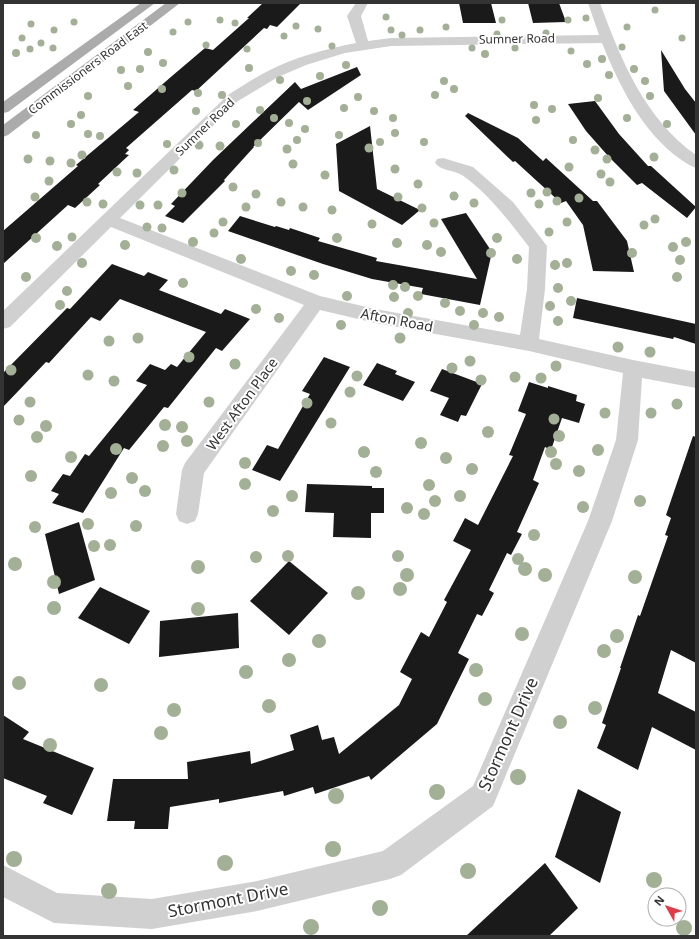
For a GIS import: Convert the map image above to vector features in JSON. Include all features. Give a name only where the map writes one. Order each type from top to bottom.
[{"type":"main road","name":"Commissioners Road East","points":[[3,109],[149,3]]},
{"type":"main road","name":"Commissioners Road East","points":[[3,132],[174,3]]},
{"type":"street","points":[[362,3],[354,16],[363,44]]},
{"type":"street","points":[[594,3],[606,39],[642,110],[675,147],[696,163]]},
{"type":"street","name":"Sumner Road","points":[[3,322],[234,98],[272,75],[299,62],[363,44],[426,41],[606,39]]},
{"type":"street","points":[[443,163],[467,171],[502,201],[538,246],[536,289],[529,344]]},
{"type":"street","name":"Afton Road","points":[[109,220],[316,302],[374,316],[529,344],[633,368],[696,380]]},
{"type":"street","name":"West Afton Place","points":[[187,514],[193,470],[316,302]]},
{"type":"street","name":"Stormont Drive","points":[[3,880],[54,908],[152,914],[257,896],[390,864],[483,796],[600,520],[627,440],[633,368]]},
{"type":"building","points":[[263,3],[301,3],[277,27],[270,25],[267,29],[264,28],[196,91],[192,90],[126,148],[129,150],[125,154],[129,155],[98,184],[100,185],[75,208],[68,205],[3,264],[3,231],[78,166],[76,165],[139,112],[133,110],[205,48],[213,50],[249,18],[247,18]]},
{"type":"building","points":[[459,3],[491,3],[496,23],[463,23]]},
{"type":"building","points":[[528,3],[559,3],[566,22],[533,23]]},
{"type":"building","points":[[661,50],[685,89],[696,103],[696,135],[664,91]]},
{"type":"building","points":[[357,67],[361,75],[308,110],[299,102],[253,147],[224,180],[225,181],[183,223],[165,216],[175,206],[171,204],[213,160],[295,82],[301,89]]},
{"type":"building","points":[[595,101],[619,134],[648,166],[651,166],[696,207],[687,218],[642,183],[637,185],[586,131],[568,104]]},
{"type":"building","points":[[468,113],[518,138],[543,161],[546,158],[593,201],[597,201],[627,241],[634,272],[593,271],[583,225],[566,201],[561,203],[515,161],[513,162],[465,116]]},
{"type":"building","points":[[370,126],[377,189],[420,210],[402,225],[339,191],[336,144]]},
{"type":"building","points":[[466,213],[492,252],[480,305],[421,294],[423,288],[372,279],[323,264],[228,231],[240,216],[275,227],[289,230],[290,228],[320,238],[318,241],[377,258],[376,261],[477,279],[441,219]]},
{"type":"building","points":[[112,264],[144,276],[148,272],[168,280],[159,290],[221,314],[225,309],[250,319],[222,351],[216,348],[168,408],[164,407],[129,450],[124,448],[83,513],[52,503],[59,494],[51,491],[63,474],[70,476],[85,454],[89,456],[147,385],[136,381],[150,364],[165,370],[171,364],[177,367],[206,332],[120,299],[100,321],[91,317],[49,363],[46,362],[3,407],[3,373],[67,308],[70,309]]},
{"type":"building","points":[[577,298],[696,324],[696,344],[674,337],[673,339],[573,318]]},
{"type":"building","points":[[324,357],[350,367],[280,481],[252,470],[267,445],[278,449],[310,394],[302,391]]},
{"type":"building","points":[[377,363],[397,371],[395,374],[415,382],[403,401],[363,385]]},
{"type":"building","points":[[442,369],[482,384],[466,416],[461,415],[458,422],[440,415],[449,398],[430,391]]},
{"type":"building","points":[[529,382],[577,395],[576,401],[585,404],[579,423],[562,418],[551,450],[545,447],[533,480],[539,483],[517,532],[522,534],[511,555],[507,553],[489,590],[494,593],[482,616],[477,614],[458,653],[469,659],[437,724],[371,780],[369,776],[315,794],[313,787],[284,796],[283,791],[219,803],[219,799],[170,807],[168,829],[134,829],[135,821],[107,821],[113,779],[188,779],[187,762],[250,751],[251,764],[294,750],[290,735],[318,725],[322,740],[334,737],[339,754],[399,705],[412,679],[400,672],[421,632],[429,637],[447,602],[444,600],[471,550],[453,541],[465,518],[478,525],[513,456],[509,455],[526,414],[518,411]]},
{"type":"building","points":[[693,436],[696,437],[696,663],[671,650],[658,693],[696,712],[696,750],[652,727],[638,770],[597,748],[606,725],[602,723],[620,668],[668,536],[665,535],[671,518],[666,515]]},
{"type":"building","points":[[307,484],[372,486],[372,488],[384,488],[384,513],[371,513],[371,538],[333,537],[334,513],[305,512]]},
{"type":"building","points":[[79,522],[95,580],[59,594],[45,534]]},
{"type":"building","points":[[289,561],[328,593],[289,635],[250,601]]},
{"type":"building","points":[[100,587],[150,611],[129,644],[78,618]]},
{"type":"building","points":[[238,613],[239,648],[159,657],[160,621]]},
{"type":"building","points":[[3,715],[29,732],[23,739],[94,768],[72,815],[43,803],[47,796],[3,778]]},
{"type":"building","points":[[578,789],[621,812],[600,883],[555,857]]},
{"type":"building","points":[[545,863],[578,908],[549,936],[466,936]]}]
